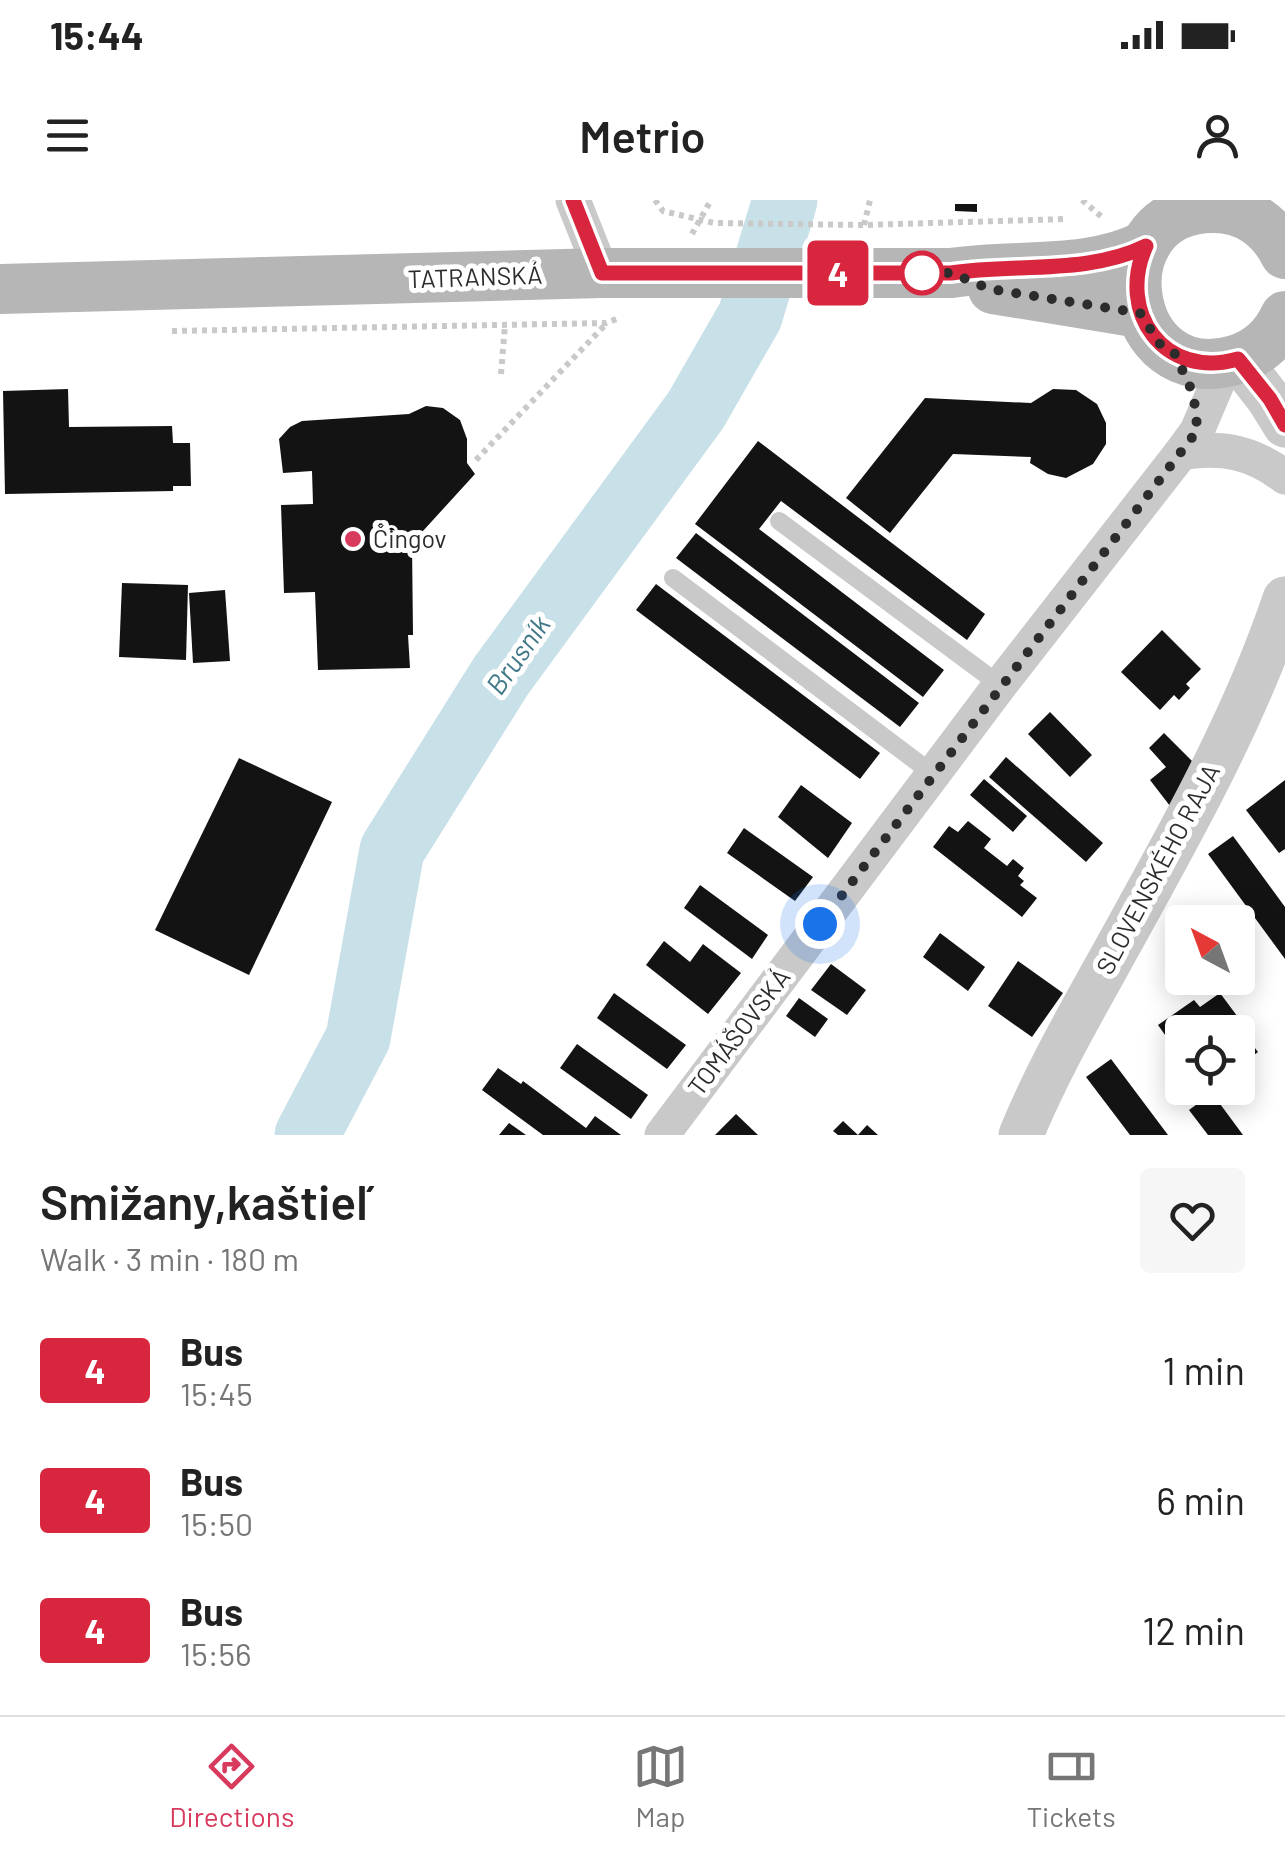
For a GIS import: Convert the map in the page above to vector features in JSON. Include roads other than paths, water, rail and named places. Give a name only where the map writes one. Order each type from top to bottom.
[{"type":"main road","name":"TATRANSKÁ","points":[[0,289],[614,294],[686,262],[837,273],[951,273],[993,266],[1091,263],[1122,258],[1146,246],[1170,220],[1201,208],[1218,207],[1268,210],[1285,254]]},
{"type":"main road","points":[[1146,246],[1135,279],[1140,313],[1160,344],[1175,354],[1201,363],[1232,361],[1261,348],[1284,327]]},
{"type":"main road","name":"TATRANSKÁ","points":[[951,273],[990,289],[1140,313]]},
{"type":"street","points":[[574,200],[614,294]]},
{"type":"street","points":[[1175,354],[1194,399],[1189,442],[1238,451],[1265,462],[1285,478]]},
{"type":"street","points":[[1232,361],[1270,399],[1285,425]]},
{"type":"street","name":"TOMÁŠOVSKÁ","points":[[662,1135],[1000,684],[1189,442],[1232,361]]},
{"type":"street","name":"SLOVENSKÉHO RAJA","points":[[1021,1135],[1053,1065],[1245,703],[1285,599]]},
{"type":"lane","points":[[780,521],[1000,684]]},
{"type":"lane","points":[[673,578],[933,774]]},
{"type":"waterway","name":"Brusník","points":[[307,1135],[358,1038],[392,850],[501,676],[696,410],[750,316],[785,200]]},
{"type":"place","name":"Čingov","points":[[353,539]]}]
